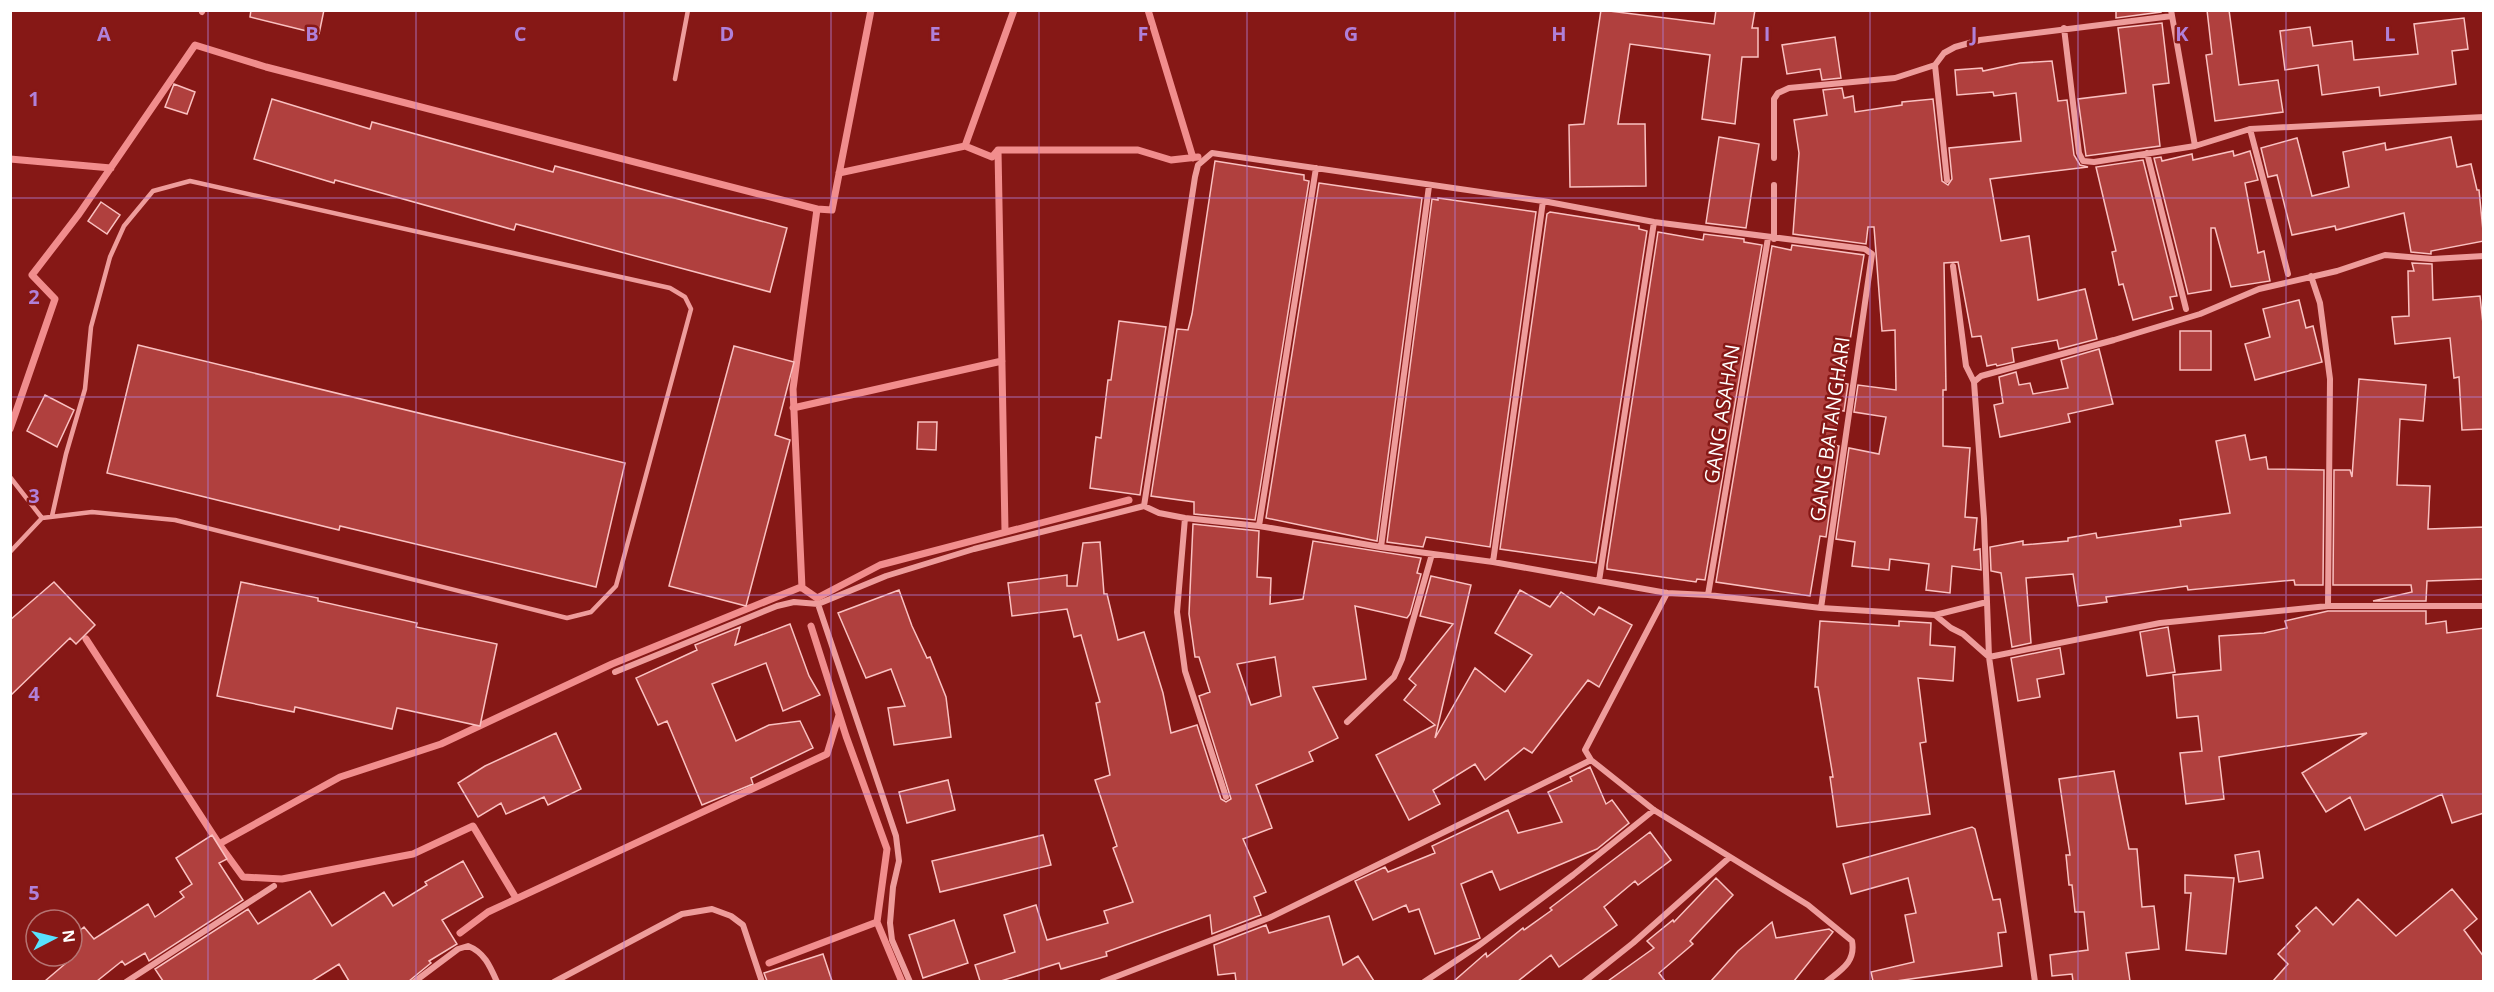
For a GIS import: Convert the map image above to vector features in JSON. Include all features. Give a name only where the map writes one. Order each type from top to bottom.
[{"type":"street","points":[[1774,158],[1773,104],[1778,93],[1788,88],[1895,78],[1935,65],[1944,53],[1955,47],[1980,40],[2172,13],[2195,146]]},
{"type":"street","points":[[2064,28],[2079,153],[2083,161],[2094,162],[2195,146],[2250,129],[2484,117]]},
{"type":"street","points":[[1935,65],[1947,180]]},
{"type":"street","points":[[2250,129],[2288,274]]},
{"type":"street","points":[[1144,506],[1198,165],[1212,153],[1542,201],[1654,222],[1771,238]]},
{"type":"street","points":[[2147,153],[2186,309]]},
{"type":"street","points":[[1260,526],[1316,168]]},
{"type":"street","name":"GANG ASAHAN","points":[[1708,595],[1771,238],[1774,185]]},
{"type":"street","points":[[1381,547],[1429,186]]},
{"type":"street","points":[[1493,562],[1542,201]]},
{"type":"street","points":[[1599,581],[1654,222]]},
{"type":"street","name":"GANG BATANGHARI","points":[[1771,238],[1865,249],[1872,254],[1821,608]]},
{"type":"street","points":[[1974,382],[1981,376],[2200,314],[2259,289],[2337,271],[2385,255],[2432,259],[2484,256]]},
{"type":"street","points":[[1953,266],[1966,366],[1974,382],[1989,657],[2035,981]]},
{"type":"street","points":[[2311,276],[2320,303],[2330,379],[2328,606]]},
{"type":"street","points":[[615,672],[777,606],[794,602],[818,604],[886,576],[974,549],[1144,506],[1159,513],[1185,518],[1260,526],[1381,547],[1493,562],[1667,593],[1708,595],[1821,608],[1935,615],[1987,602]]},
{"type":"street","points":[[1185,518],[1178,612],[1183,659],[1226,797]]},
{"type":"street","points":[[1347,722],[1394,677],[1402,659],[1432,554]]},
{"type":"street","points":[[1667,593],[1588,740],[1585,750],[1591,760],[1654,810],[1808,905],[1852,941],[1854,952],[1849,963],[1826,981]]},
{"type":"street","points":[[818,604],[896,836],[899,861],[893,887],[890,923],[892,940],[910,981]]},
{"type":"street","points":[[1989,657],[2160,623],[2328,606],[2484,606]]},
{"type":"street","points":[[1935,615],[1951,628],[1963,633],[1989,657]]},
{"type":"street","points":[[1102,981],[1269,918],[1591,760]]},
{"type":"street","points":[[1424,981],[1497,932],[1654,810]]},
{"type":"street","points":[[1584,981],[1633,944],[1730,857]]},
{"type":"street","points":[[126,981],[274,886]]},
{"type":"street","points":[[554,981],[682,914],[712,909],[731,916],[743,924],[762,981]]},
{"type":"street","points":[[414,981],[458,949],[468,946],[478,950],[497,981]]},
{"type":"lane","points":[[675,79],[688,10]]},
{"type":"lane","points":[[10,552],[42,518],[52,516],[92,512],[175,520],[567,618],[591,612],[616,586],[691,309],[685,297],[670,288],[190,181],[153,190],[124,226],[110,257],[91,327],[85,389],[66,454],[52,516]]},
{"type":"lane","points":[[10,477],[42,518]]},
{"type":"building","points":[[251,10],[324,10],[319,34],[250,17]]},
{"type":"building","points":[[1601,10],[1714,24],[1716,10],[1755,10],[1752,28],[1758,28],[1758,57],[1742,57],[1735,124],[1702,119],[1710,55],[1630,44],[1618,124],[1645,124],[1646,186],[1570,187],[1569,125],[1584,124]]},
{"type":"building","points":[[2116,10],[2161,10],[2161,12],[2116,18]]},
{"type":"building","points":[[2207,10],[2229,10],[2239,85],[2278,80],[2283,112],[2215,121],[2206,55],[2212,54]]},
{"type":"building","points":[[2464,18],[2468,49],[2452,51],[2456,84],[2380,96],[2379,87],[2322,95],[2318,65],[2285,70],[2280,31],[2310,27],[2313,46],[2352,41],[2354,60],[2418,54],[2414,24]]},
{"type":"building","points":[[2162,23],[2169,83],[2153,85],[2160,146],[2086,156],[2078,99],[2126,93],[2118,28]]},
{"type":"building","points":[[1835,37],[1841,78],[1822,80],[1820,69],[1787,74],[1782,45]]},
{"type":"building","points":[[2052,61],[2058,101],[2067,100],[2074,155],[2080,165],[2088,167],[1990,179],[2001,241],[2029,236],[2038,300],[2085,289],[2097,339],[2059,349],[2057,340],[2012,348],[2014,362],[1987,366],[1981,336],[1972,337],[1958,262],[1944,263],[1946,390],[1943,390],[1943,446],[1970,448],[1965,517],[1977,518],[1974,550],[1980,549],[1981,570],[1952,566],[1950,593],[1926,590],[1929,564],[1890,559],[1889,570],[1852,566],[1855,542],[1836,539],[1849,448],[1879,454],[1886,417],[1854,412],[1858,385],[1896,390],[1895,330],[1882,331],[1874,227],[1868,227],[1866,244],[1793,234],[1799,153],[1794,120],[1827,115],[1823,90],[1842,88],[1844,98],[1853,96],[1855,112],[1902,105],[1902,102],[1933,99],[1942,181],[1948,185],[1952,179],[1949,148],[2021,141],[2016,93],[1994,96],[1993,92],[1957,95],[1955,70],[1982,68],[1983,71],[2020,63]]},
{"type":"building","points":[[174,84],[195,92],[187,114],[165,107]]},
{"type":"building","points":[[272,99],[370,129],[372,122],[553,172],[555,166],[787,228],[770,292],[516,224],[514,230],[335,180],[334,183],[254,159]]},
{"type":"building","points":[[1719,137],[1759,144],[1746,228],[1706,223]]},
{"type":"building","points":[[2451,137],[2457,167],[2471,164],[2477,190],[2479,190],[2484,241],[2431,251],[2431,254],[2411,252],[2404,213],[2336,230],[2335,226],[2292,235],[2277,175],[2268,177],[2261,148],[2297,138],[2312,196],[2349,187],[2343,152],[2385,143],[2386,150]]},
{"type":"building","points":[[2233,151],[2234,156],[2250,151],[2258,180],[2245,183],[2258,253],[2264,251],[2270,281],[2231,287],[2215,228],[2211,228],[2211,290],[2188,294],[2154,158],[2161,157],[2162,161],[2192,154],[2193,160]]},
{"type":"building","points":[[2143,160],[2177,296],[2170,297],[2173,309],[2133,320],[2123,284],[2119,285],[2112,252],[2116,251],[2096,167]]},
{"type":"building","points":[[1215,161],[1304,175],[1304,180],[1309,181],[1255,520],[1194,514],[1194,502],[1151,496],[1177,329],[1188,330],[1192,314]]},
{"type":"building","points":[[1319,183],[1422,198],[1377,541],[1266,518]]},
{"type":"building","points":[[1438,198],[1536,212],[1490,547],[1426,537],[1423,547],[1387,542],[1432,199],[1438,200]]},
{"type":"building","points":[[101,202],[120,215],[107,234],[88,221]]},
{"type":"building","points":[[1550,212],[1639,226],[1639,229],[1647,231],[1596,563],[1500,549],[1547,214]]},
{"type":"building","points":[[1658,232],[1703,240],[1704,234],[1744,239],[1744,242],[1762,245],[1705,580],[1697,579],[1696,582],[1607,569]]},
{"type":"building","points":[[1792,245],[1864,255],[1843,383],[1848,384],[1844,411],[1839,410],[1834,445],[1839,446],[1826,537],[1820,536],[1810,596],[1716,582],[1772,246],[1791,250]]},
{"type":"building","points":[[2412,263],[2432,264],[2433,300],[2480,296],[2484,333],[2484,429],[2462,430],[2459,377],[2454,378],[2450,338],[2395,344],[2392,317],[2409,316],[2408,271],[2414,271]]},
{"type":"building","points":[[2299,300],[2306,328],[2313,326],[2322,362],[2255,380],[2245,344],[2270,337],[2263,309]]},
{"type":"building","points":[[1119,321],[1166,327],[1140,495],[1090,488],[1096,437],[1101,438],[1108,380],[1111,380]]},
{"type":"building","points":[[2180,331],[2211,331],[2211,370],[2180,370]]},
{"type":"building","points":[[138,345],[625,463],[596,587],[340,526],[339,530],[107,473]]},
{"type":"building","points":[[734,346],[794,362],[775,435],[790,440],[746,606],[669,586]]},
{"type":"building","points":[[2099,349],[2113,404],[2068,414],[2070,422],[2000,437],[1994,405],[2003,403],[1999,377],[2016,372],[2019,385],[2030,383],[2033,394],[2068,388],[2061,360]]},
{"type":"building","points":[[2359,379],[2426,385],[2423,421],[2400,419],[2397,485],[2430,486],[2428,529],[2484,527],[2484,579],[2427,581],[2426,601],[2373,601],[2412,592],[2411,585],[2333,585],[2334,470],[2350,470],[2352,477]]},
{"type":"building","points":[[45,395],[74,410],[57,447],[27,431]]},
{"type":"building","points":[[918,422],[937,422],[936,450],[917,449]]},
{"type":"building","points":[[2245,435],[2250,460],[2266,457],[2268,469],[2324,470],[2323,585],[2295,585],[2294,580],[2188,590],[2187,586],[2106,597],[2107,602],[2078,606],[2073,574],[2026,578],[2031,643],[2012,647],[2001,573],[1991,571],[1990,547],[2023,541],[2023,545],[2068,541],[2068,538],[2096,533],[2097,538],[2181,526],[2180,520],[2230,513],[2216,441]]},
{"type":"building","points":[[1193,524],[1259,531],[1257,577],[1271,578],[1270,604],[1303,599],[1313,541],[1421,558],[1417,573],[1421,574],[1407,618],[1355,606],[1366,679],[1313,687],[1338,738],[1309,752],[1313,761],[1256,785],[1272,828],[1243,839],[1266,892],[1254,897],[1261,915],[1212,934],[1210,915],[1106,952],[1107,956],[1061,969],[1059,963],[1001,981],[980,981],[975,965],[1015,952],[1004,915],[1036,905],[1047,940],[1108,923],[1104,911],[1133,902],[1113,848],[1117,846],[1095,780],[1110,775],[1096,703],[1100,702],[1081,635],[1074,637],[1067,609],[1012,616],[1008,583],[1067,575],[1067,586],[1077,586],[1083,543],[1100,542],[1104,594],[1107,594],[1118,640],[1144,632],[1163,693],[1171,733],[1197,725],[1221,799],[1226,802],[1231,799],[1199,696],[1210,692],[1199,657],[1195,657],[1189,614]],"holes":[[[1275,657],[1281,696],[1251,705],[1237,664]]]},
{"type":"building","points":[[1431,576],[1471,585],[1435,738],[1475,668],[1505,692],[1532,655],[1495,633],[1520,590],[1550,607],[1561,592],[1594,615],[1599,607],[1632,625],[1599,687],[1588,680],[1532,753],[1524,748],[1485,780],[1475,764],[1433,790],[1440,804],[1409,820],[1376,755],[1435,725],[1404,700],[1416,685],[1409,679],[1453,624],[1420,616]]},
{"type":"building","points":[[54,582],[95,625],[76,644],[70,638],[10,696],[10,620]]},
{"type":"building","points":[[241,582],[318,598],[318,601],[417,623],[416,627],[497,644],[480,726],[397,708],[392,729],[295,707],[294,712],[217,696]]},
{"type":"building","points":[[899,590],[912,626],[927,658],[930,657],[946,697],[951,737],[894,745],[888,708],[905,706],[891,669],[866,678],[838,613]]},
{"type":"building","points":[[2328,611],[2426,611],[2426,624],[2446,621],[2447,633],[2484,628],[2484,813],[2452,823],[2442,794],[2365,830],[2350,797],[2326,812],[2302,773],[2367,733],[2219,757],[2224,799],[2186,804],[2180,753],[2202,751],[2198,716],[2177,718],[2173,675],[2221,670],[2219,636],[2264,633],[2287,628],[2285,621]]},
{"type":"building","points":[[1820,621],[1899,626],[1899,621],[1931,623],[1930,645],[1955,647],[1953,681],[1918,678],[1926,742],[1920,743],[1930,814],[1837,827],[1830,777],[1833,777],[1818,687],[1815,687]]},
{"type":"building","points":[[790,624],[809,676],[820,695],[783,711],[766,663],[712,684],[736,741],[769,725],[800,721],[813,748],[751,778],[753,784],[702,805],[667,721],[658,725],[636,678],[697,650],[695,645],[740,627],[735,645]]},
{"type":"building","points":[[2168,627],[2175,672],[2147,676],[2140,632]]},
{"type":"building","points":[[2060,648],[2064,674],[2037,679],[2040,697],[2018,701],[2011,658]]},
{"type":"building","points":[[556,733],[581,789],[548,805],[544,797],[506,814],[501,803],[478,817],[458,783],[485,766]]},
{"type":"building","points":[[1590,767],[1606,804],[1612,800],[1629,823],[1597,849],[1500,890],[1492,871],[1461,884],[1480,938],[1435,954],[1419,909],[1409,912],[1406,905],[1373,920],[1355,881],[1385,867],[1388,872],[1435,853],[1432,846],[1508,810],[1518,833],[1562,822],[1548,792],[1572,781],[1570,777]]},
{"type":"building","points":[[2114,771],[2129,849],[2137,849],[2142,907],[2154,906],[2159,949],[2126,953],[2130,981],[2073,981],[2072,974],[2052,976],[2050,955],[2088,950],[2084,912],[2075,912],[2072,885],[2069,885],[2066,855],[2070,855],[2059,779]]},
{"type":"building","points":[[948,780],[955,810],[907,823],[899,792]]},
{"type":"building","points":[[1972,827],[1975,829],[1993,900],[2000,899],[2006,932],[1998,933],[2002,966],[1896,981],[1873,981],[1871,972],[1914,962],[1905,915],[1916,913],[1908,878],[1851,894],[1843,864]]},
{"type":"building","points":[[1650,832],[1671,860],[1638,885],[1635,881],[1604,907],[1617,925],[1559,967],[1551,955],[1518,981],[1454,981],[1486,953],[1487,957],[1523,928],[1524,930],[1552,910],[1550,908]]},
{"type":"building","points":[[212,835],[227,859],[219,863],[243,900],[149,961],[145,953],[125,965],[122,961],[97,981],[45,981],[60,968],[84,968],[84,927],[94,939],[148,904],[155,917],[184,897],[180,892],[192,884],[176,858]]},
{"type":"building","points":[[1043,835],[1051,865],[940,892],[932,861]]},
{"type":"building","points":[[2259,851],[2263,878],[2239,882],[2235,855]]},
{"type":"building","points":[[463,861],[483,897],[442,920],[457,944],[429,961],[431,963],[409,981],[349,981],[339,964],[312,981],[163,981],[155,969],[248,909],[258,924],[310,891],[332,926],[384,892],[393,906],[427,885],[425,882]]},
{"type":"building","points":[[2185,875],[2234,878],[2226,954],[2186,950],[2191,893],[2185,893]]},
{"type":"building","points":[[1716,878],[1733,895],[1690,941],[1693,944],[1659,973],[1665,981],[1608,981],[1654,948],[1647,941],[1673,920],[1674,922]]},
{"type":"building","points":[[2452,889],[2477,919],[2464,930],[2484,957],[2484,981],[2273,981],[2288,964],[2278,954],[2300,931],[2296,926],[2316,907],[2333,925],[2358,899],[2396,936]]},
{"type":"building","points":[[1329,916],[1343,965],[1358,956],[1374,981],[1236,981],[1235,973],[1218,975],[1214,945],[1266,925],[1269,933]]},
{"type":"building","points":[[954,920],[968,963],[923,978],[909,935]]},
{"type":"building","points":[[1772,922],[1776,938],[1829,929],[1833,932],[1794,981],[1711,981],[1738,951]]},
{"type":"building","points":[[823,954],[832,981],[767,981],[764,973]]},
{"type":"waterway","points":[[802,588],[793,389],[817,209],[832,210],[871,10]]},
{"type":"waterway","points":[[965,146],[1014,10]]},
{"type":"waterway","points":[[1148,10],[1193,158]]},
{"type":"waterway","points":[[10,429],[55,299],[32,275],[79,214],[195,45],[266,67],[817,209]]},
{"type":"waterway","points":[[839,173],[965,146],[992,157],[998,150],[1138,150],[1171,160],[1198,157]]},
{"type":"waterway","points":[[998,150],[1005,531]]},
{"type":"waterway","points":[[10,159],[111,168]]},
{"type":"waterway","points":[[793,408],[1002,361]]},
{"type":"waterway","points":[[86,639],[219,844],[340,777],[441,744],[612,664],[801,587],[817,598],[880,565],[1129,500]]},
{"type":"waterway","points":[[811,626],[846,736],[887,849],[877,922],[902,982]]},
{"type":"waterway","points":[[460,933],[488,912],[827,754],[839,715]]},
{"type":"waterway","points":[[219,844],[243,877],[282,879],[413,854],[473,826],[516,898]]},
{"type":"waterway","points":[[769,963],[877,922]]}]
